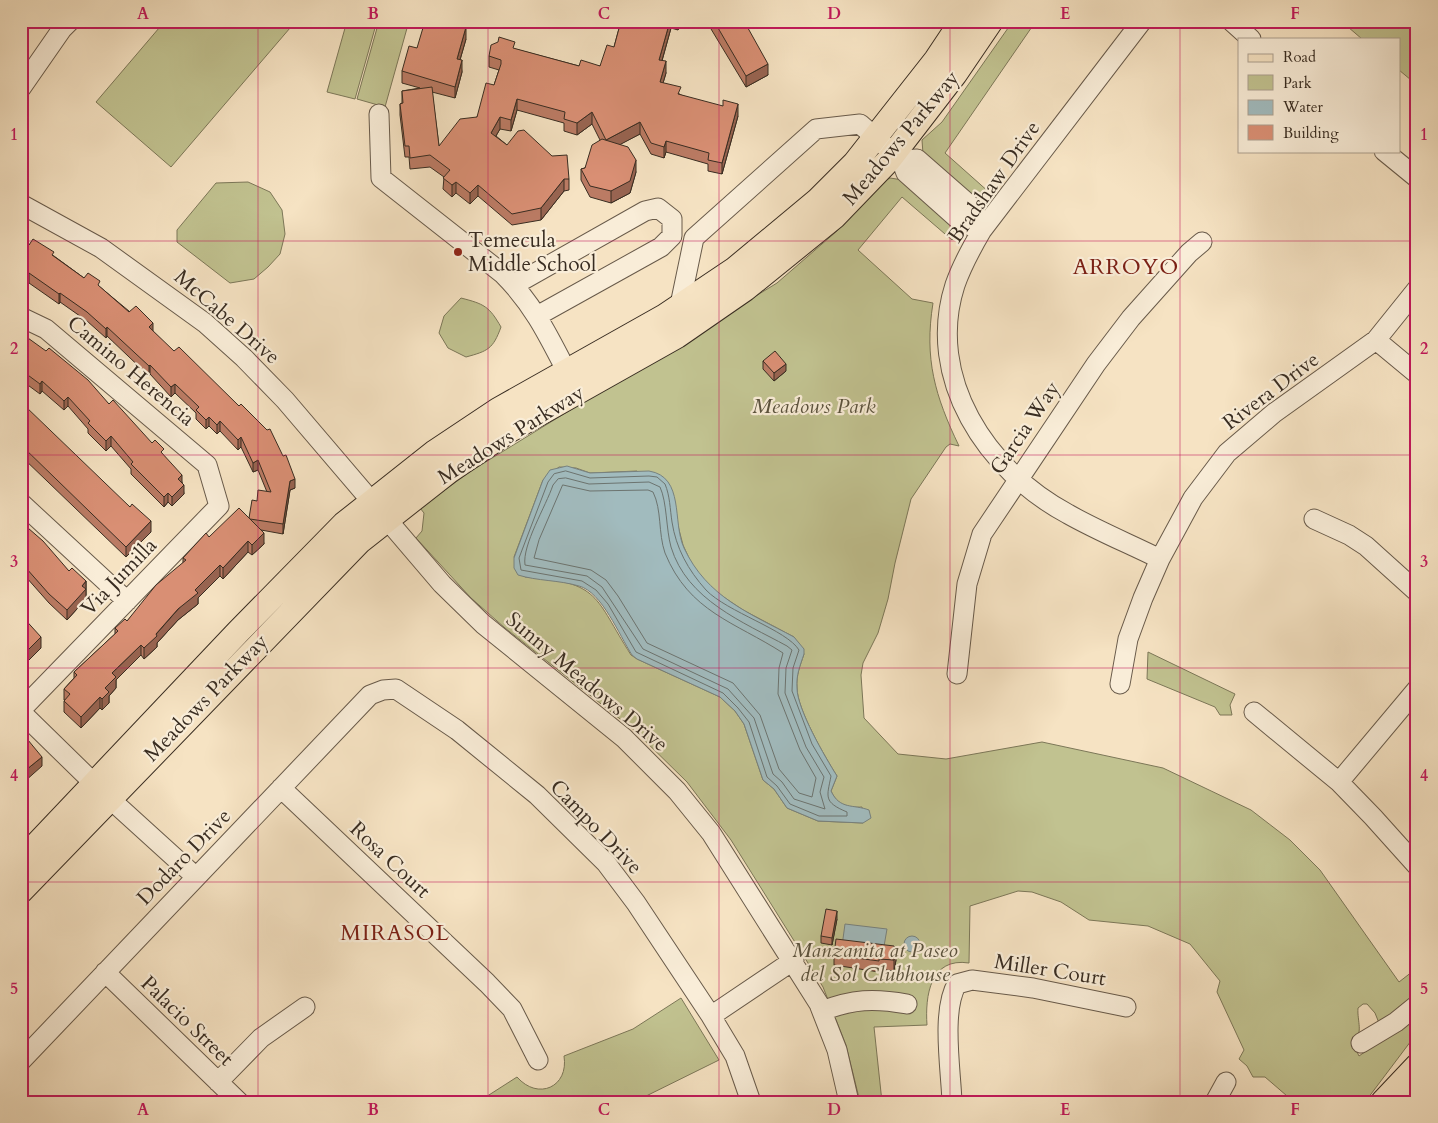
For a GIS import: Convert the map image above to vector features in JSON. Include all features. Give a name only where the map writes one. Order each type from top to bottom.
[{"type":"main road","name":"Meadows Parkway","points":[[380,510],[435,452],[498,410],[567,372],[680,305],[735,268],[818,200],[855,163],[876,137],[936,60],[962,21]]},
{"type":"main road","name":"Meadows Parkway","points":[[21,891],[102,791],[310,558],[344,524],[380,510],[448,471],[510,430],[677,336],[745,289],[834,217],[898,156],[991,21]]},
{"type":"main road","name":"Meadows Parkway","points":[[21,861],[102,791]]},
{"type":"main road","points":[[1383,1102],[1417,1066]]},
{"type":"main road","points":[[1412,1102],[1417,1097]]},
{"type":"street","points":[[21,88],[62,29],[70,21]]},
{"type":"street","name":"Bradshaw Drive","points":[[1142,21],[982,230],[968,254],[955,285],[949,316],[951,374],[966,411],[982,439],[1019,478],[1036,493],[1067,514],[1160,559]]},
{"type":"street","points":[[1232,21],[1250,38]]},
{"type":"street","points":[[379,114],[381,178],[503,274],[514,285],[537,316],[567,372]]},
{"type":"street","points":[[680,305],[694,238],[816,129],[860,124],[898,156],[917,160],[966,202],[975,212],[982,230]]},
{"type":"street","points":[[1385,152],[1417,178]]},
{"type":"street","name":"McCabe Drive","points":[[21,204],[100,248],[205,323],[244,358],[278,393],[380,510]]},
{"type":"street","points":[[514,285],[645,211],[658,208],[672,219],[672,236],[661,247],[537,316]]},
{"type":"street","name":"Garcia Way","points":[[957,674],[967,584],[982,534],[1076,394],[1131,318],[1189,253],[1202,242]]},
{"type":"street","name":"Rivera Drive","points":[[1120,684],[1128,639],[1160,559],[1193,498],[1227,453],[1274,412],[1376,340],[1417,289]]},
{"type":"street","name":"Camino Herencia","points":[[21,317],[46,329],[207,465]]},
{"type":"street","points":[[1376,340],[1417,374]]},
{"type":"street","name":"Via Jumilla","points":[[21,711],[220,506],[207,465]]},
{"type":"street","points":[[21,503],[127,602]]},
{"type":"street","name":"Sunny Meadows Drive","points":[[380,510],[442,584],[483,624],[624,738],[677,791],[712,833],[794,960],[822,1010],[837,1050],[849,1102]]},
{"type":"street","points":[[1314,519],[1349,535],[1366,546],[1417,592]]},
{"type":"street","name":"Campo Drive","points":[[383,690],[396,689],[457,730],[537,795],[606,863],[636,903],[711,1016],[735,1056],[751,1102]]},
{"type":"street","points":[[1338,782],[1417,689]]},
{"type":"street","name":"Dodaro Drive","points":[[21,1061],[370,695],[383,690]]},
{"type":"street","points":[[21,711],[102,791],[196,877]]},
{"type":"street","points":[[1254,712],[1338,782],[1373,816],[1417,866]]},
{"type":"street","name":"Rosa Court","points":[[281,788],[488,983],[512,1009],[538,1060]]},
{"type":"street","points":[[711,1016],[794,960]]},
{"type":"street","name":"Palacio Street","points":[[105,972],[239,1102]]},
{"type":"street","name":"Miller Court","points":[[952,1102],[949,1002],[957,984],[966,980],[1033,988],[1126,1007]]},
{"type":"street","points":[[822,1010],[860,1000],[883,1000],[907,1004]]},
{"type":"street","points":[[1361,1043],[1396,1022],[1417,1005]]},
{"type":"street","points":[[218,1082],[261,1038],[306,1007]]},
{"type":"street","points":[[1215,1102],[1226,1082]]},
{"type":"green space","points":[[165,21],[296,21],[171,167],[96,102]]},
{"type":"green space","points":[[347,21],[377,21],[355,99],[327,92]]},
{"type":"green space","points":[[379,21],[409,21],[385,107],[357,99]]},
{"type":"green space","points":[[1013,21],[1036,21],[945,153],[990,193],[983,202],[979,202],[923,154],[922,140],[942,122]]},
{"type":"green space","points":[[1341,21],[1401,21],[1417,35],[1417,85],[1400,71],[1400,38],[1361,38]]},
{"type":"green space","points":[[890,178],[903,180],[960,230],[952,240],[902,197],[858,250],[912,299],[933,303],[930,342],[934,377],[938,394],[959,446],[950,444],[946,447],[911,499],[888,599],[878,633],[863,663],[861,675],[864,718],[898,754],[946,759],[1042,742],[1163,768],[1251,810],[1290,840],[1320,870],[1399,982],[1417,968],[1417,1033],[1365,1102],[1294,1102],[1265,1077],[1253,1077],[1247,1066],[1239,1059],[1244,1050],[1217,992],[1220,981],[1190,944],[1148,926],[1089,920],[1061,902],[1032,892],[1018,891],[970,906],[969,963],[956,963],[946,966],[938,972],[929,991],[927,1025],[874,1027],[882,1102],[860,1102],[846,1045],[823,987],[731,840],[687,782],[634,730],[505,628],[471,598],[416,538],[422,531],[424,513],[420,508],[471,471],[777,283],[837,231],[884,181]],"holes":[[[559,467],[576,468],[590,473],[637,471],[677,522],[683,545],[693,567],[710,588],[743,610],[794,637],[804,654],[797,679],[798,697],[812,733],[837,776],[831,791],[836,800],[843,805],[862,807],[863,823],[818,821],[787,808],[774,789],[763,780],[744,724],[735,711],[720,697],[631,655],[601,606],[593,596],[582,589],[568,583],[550,579],[525,577],[514,557],[543,480]],[[1363,1004],[1367,1004],[1375,1013],[1385,1038],[1359,1056],[1353,1044],[1359,1031],[1358,1008]]]},
{"type":"green space","points":[[248,182],[270,192],[282,210],[285,234],[280,254],[268,267],[254,279],[230,283],[177,242],[177,230],[216,183]]},
{"type":"green space","points":[[461,298],[485,307],[493,314],[501,327],[489,348],[466,357],[448,348],[439,333],[444,316]]},
{"type":"green space","points":[[1148,652],[1235,694],[1230,705],[1232,715],[1220,715],[1215,707],[1147,679]]},
{"type":"green space","points":[[681,998],[719,1060],[634,1102],[478,1102],[517,1077],[525,1084],[534,1088],[550,1087],[557,1083],[562,1076],[564,1056],[633,1029]]},
{"type":"water","points":[[567,466],[590,473],[649,471],[660,475],[668,482],[676,502],[684,548],[693,565],[717,591],[731,602],[794,637],[804,649],[797,679],[798,697],[812,733],[837,776],[831,791],[838,801],[843,804],[869,810],[871,818],[863,823],[818,821],[787,808],[774,789],[763,780],[744,724],[735,711],[720,697],[632,655],[609,615],[595,596],[587,590],[571,584],[518,575],[514,568],[514,558],[543,480],[550,470]]},
{"type":"water","points":[[845,924],[887,929],[883,952],[842,946]]},
{"type":"water","points":[[909,936],[915,936],[920,941],[918,950],[909,952],[904,947],[904,941]]},
{"type":"building","points":[[425,21],[443,21],[466,27],[457,59],[462,60],[455,87],[402,71],[409,46],[417,48]]},
{"type":"building","points":[[621,21],[670,21],[659,60],[666,61],[660,82],[681,87],[678,94],[723,106],[723,100],[738,104],[722,163],[708,160],[709,153],[666,141],[664,147],[651,143],[640,122],[606,140],[592,112],[577,123],[564,119],[565,112],[517,99],[511,120],[500,117],[491,133],[507,145],[518,131],[524,130],[552,156],[567,155],[569,179],[564,179],[541,208],[512,214],[478,185],[470,193],[456,182],[452,185],[443,178],[450,170],[430,155],[410,158],[409,146],[405,146],[400,104],[403,103],[402,91],[432,87],[439,146],[460,119],[477,117],[486,83],[494,85],[501,64],[501,60],[489,56],[491,45],[498,42],[499,37],[515,42],[513,48],[579,66],[581,60],[600,66],[607,45],[614,47]]},
{"type":"building","points":[[714,21],[744,21],[768,64],[746,76]]},
{"type":"building","points":[[602,139],[628,147],[636,160],[630,181],[611,191],[590,186],[581,169],[585,168],[592,145]]},
{"type":"building","points":[[33,239],[54,252],[52,255],[84,278],[88,273],[100,281],[98,285],[129,312],[136,306],[153,323],[149,327],[174,351],[179,347],[239,406],[241,404],[267,430],[270,429],[283,456],[286,455],[295,479],[290,481],[283,524],[249,518],[252,500],[257,501],[258,490],[271,492],[258,460],[253,463],[241,437],[238,440],[220,421],[217,425],[209,417],[206,420],[196,410],[199,407],[175,384],[171,387],[150,365],[87,312],[29,273],[27,276],[21,272],[21,241],[29,245]]},
{"type":"building","points":[[21,333],[46,351],[49,348],[88,380],[109,404],[113,400],[152,443],[155,440],[164,449],[161,452],[182,475],[178,479],[184,485],[172,497],[168,493],[164,497],[131,464],[133,462],[111,436],[106,441],[88,423],[90,421],[68,397],[64,401],[42,381],[40,384],[21,370],[23,367],[21,366]]},
{"type":"building","points":[[775,351],[786,364],[774,373],[763,361]]},
{"type":"building","points":[[24,405],[130,507],[132,504],[151,521],[126,547],[21,445],[21,408]]},
{"type":"building","points":[[239,508],[264,533],[252,545],[248,541],[223,568],[220,565],[195,590],[198,593],[178,609],[156,634],[157,636],[144,648],[141,645],[112,673],[116,677],[105,688],[109,692],[102,699],[100,697],[81,717],[64,701],[70,694],[64,689],[77,675],[74,672],[118,631],[115,628],[125,619],[127,621],[156,585],[186,560],[183,558],[206,533],[209,537]]},
{"type":"building","points":[[21,526],[26,530],[28,528],[43,541],[69,571],[72,568],[86,581],[82,586],[86,589],[67,610],[49,594],[26,568],[24,570],[21,567]]},
{"type":"building","points":[[21,615],[41,637],[21,657]]},
{"type":"building","points":[[23,734],[42,757],[21,774],[21,736]]},
{"type":"building","points":[[826,909],[837,911],[832,938],[821,936]]},
{"type":"building","points":[[836,939],[894,946],[896,949],[894,960],[879,959],[879,961],[834,955]]},
{"type":"place","name":"Temecula Middle School","points":[[458,252]]},
{"type":"district","name":"ARROYO","points":[[1126,267]]},
{"type":"district","name":"MIRASOL","points":[[395,933]]},
{"type":"park label","name":"Meadows Park","points":[[814,406]]},
{"type":"park label","name":"Manzanita at Paseo del Sol Clubhouse","points":[[875,962]]}]
